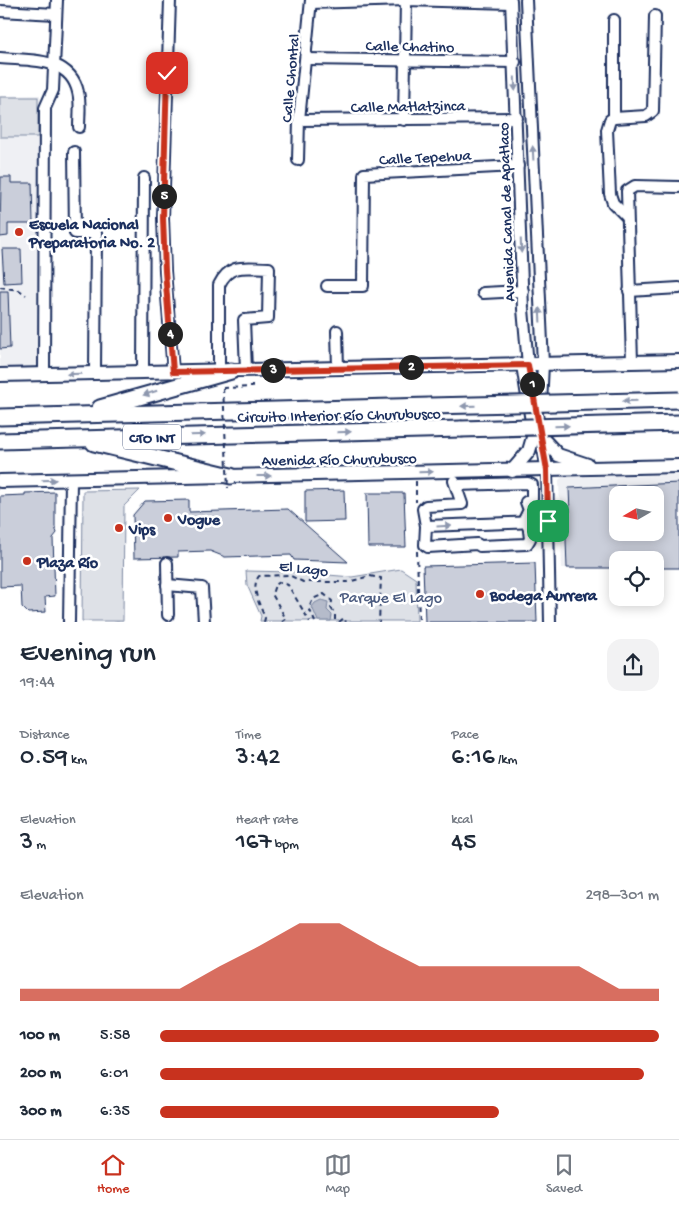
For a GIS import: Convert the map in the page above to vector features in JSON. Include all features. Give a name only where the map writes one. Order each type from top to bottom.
[{"type":"highway","points":[[73,414],[237,370]]},
{"type":"highway","name":"Circuito Interior Río Churubusco","points":[[0,417],[679,400]]},
{"type":"highway","name":"Circuito Interior Río Churubusco","points":[[0,441],[679,423]]},
{"type":"highway","points":[[76,439],[230,482]]},
{"type":"main road","points":[[0,375],[526,365],[679,360]]},
{"type":"main road","points":[[512,471],[528,451],[534,434],[526,365]]},
{"type":"main road","points":[[542,438],[558,454],[602,468]]},
{"type":"main road","name":"Avenida Río Churubusco","points":[[0,481],[230,482],[679,466]]},
{"type":"street","points":[[44,374],[45,108],[54,90],[57,0]]},
{"type":"street","points":[[170,0],[163,218],[173,372]]},
{"type":"street","points":[[404,120],[406,0]]},
{"type":"street","points":[[311,2],[406,0],[511,1]]},
{"type":"street","name":"Avenida Canal de Apatlaco","points":[[526,0],[543,364],[540,421]]},
{"type":"street","name":"Avenida Canal de Apatlaco","points":[[511,1],[526,365],[540,421],[547,470],[550,622]]},
{"type":"street","name":"Calle Chontal","points":[[298,160],[299,120],[311,2]]},
{"type":"street","points":[[0,11],[56,14]]},
{"type":"street","points":[[627,218],[612,203],[607,130],[610,120],[614,118],[646,116],[653,111],[654,16]]},
{"type":"street","points":[[614,20],[614,118]]},
{"type":"street","points":[[0,58],[54,63],[66,69],[74,80],[79,93],[79,127]]},
{"type":"street","name":"Calle Chatino","points":[[306,59],[515,62]]},
{"type":"street","name":"Calle Matlatzinca","points":[[299,120],[517,118]]},
{"type":"street","points":[[74,152],[75,233],[96,233],[95,373]]},
{"type":"street","name":"Calle Tepehua","points":[[327,286],[363,286],[364,174],[518,166]]},
{"type":"street","points":[[143,372],[144,178]]},
{"type":"street","points":[[632,362],[627,192],[635,186],[679,187]]},
{"type":"street","points":[[233,268],[268,268],[268,318],[244,320],[237,370],[219,285],[224,274],[233,268]]},
{"type":"street","points":[[629,291],[679,288]]},
{"type":"street","points":[[483,293],[523,291]]},
{"type":"street","points":[[336,331],[338,368]]},
{"type":"street","points":[[69,622],[71,480]]},
{"type":"street","points":[[527,544],[530,538],[530,522],[526,502],[532,499],[532,486],[528,483],[455,483],[462,504],[426,506],[423,509],[426,526],[425,544],[428,547],[527,544],[539,543]]},
{"type":"street","points":[[426,526],[530,522]]},
{"type":"street","points":[[167,563],[168,615]]},
{"type":"street","points":[[168,585],[202,588],[204,622]]},
{"type":"path","points":[[0,287],[19,290],[26,295]]},
{"type":"path","points":[[230,482],[223,388],[252,387],[237,370]]},
{"type":"path","name":"El Lago","points":[[264,622],[265,618],[255,591],[255,581],[259,576],[268,574],[289,575],[303,582],[348,582],[370,576],[381,578],[379,622]]},
{"type":"path","points":[[282,622],[286,619],[272,594],[275,585],[280,582],[288,585],[310,622]]},
{"type":"path","points":[[315,622],[308,608],[313,599],[324,594],[332,601],[331,608],[336,614],[334,622]]},
{"type":"path","points":[[339,622],[344,618],[346,622]]},
{"type":"shaded area","name":"Escuela Nacional Preparatoria No. 2","points":[[40,95],[37,368],[0,369],[0,96]]},
{"type":"shaded area","points":[[679,475],[679,568],[664,563],[664,551],[609,551],[609,568],[562,568],[559,480],[562,477]]},
{"type":"green space","points":[[0,97],[38,97],[38,137],[0,137]]},
{"type":"green space","points":[[140,490],[124,506],[123,621],[82,621],[83,491]]},
{"type":"green space","name":"Parque El Lago","points":[[401,569],[416,579],[417,621],[260,621],[261,616],[247,585],[246,571],[292,572],[352,577]]},
{"type":"water","points":[[321,600],[328,602],[327,610],[332,615],[331,621],[318,621],[312,607]]},
{"type":"building","points":[[1,177],[11,177],[11,183],[32,183],[33,224],[8,224],[8,236],[0,237]]},
{"type":"building","points":[[2,249],[21,249],[22,282],[4,283]]},
{"type":"building","points":[[0,291],[8,291],[10,348],[0,349]]},
{"type":"building","points":[[679,483],[679,568],[664,568],[664,551],[609,551],[609,568],[567,568],[565,512],[570,512],[569,488],[609,486],[609,541],[664,541],[664,486],[613,486]]},
{"type":"building","points":[[344,490],[345,521],[305,522],[305,491]]},
{"type":"building","name":"Plaza Río","points":[[55,492],[55,527],[57,533],[53,538],[55,596],[45,597],[46,612],[28,613],[22,607],[21,586],[0,587],[0,496]]},
{"type":"building","points":[[367,493],[404,493],[406,547],[368,547]]},
{"type":"building","points":[[189,500],[189,512],[288,509],[348,562],[294,560],[291,555],[225,557],[210,551],[178,552],[178,557],[134,558],[133,515],[145,501]]},
{"type":"building","name":"Bodega Aurrera","points":[[535,563],[537,622],[425,622],[423,566]]},
{"type":"place","name":"Escuela Nacional Preparatoria No. 2","points":[[19,232]]},
{"type":"place","name":"Vogue","points":[[168,518]]},
{"type":"place","name":"Vips","points":[[119,528]]},
{"type":"place","name":"Plaza Río","points":[[27,561]]},
{"type":"place","name":"Bodega Aurrera","points":[[480,594]]},
{"type":"route","points":[[167,73],[163,218],[173,372],[528,365],[540,421],[547,470],[548,521]]}]
